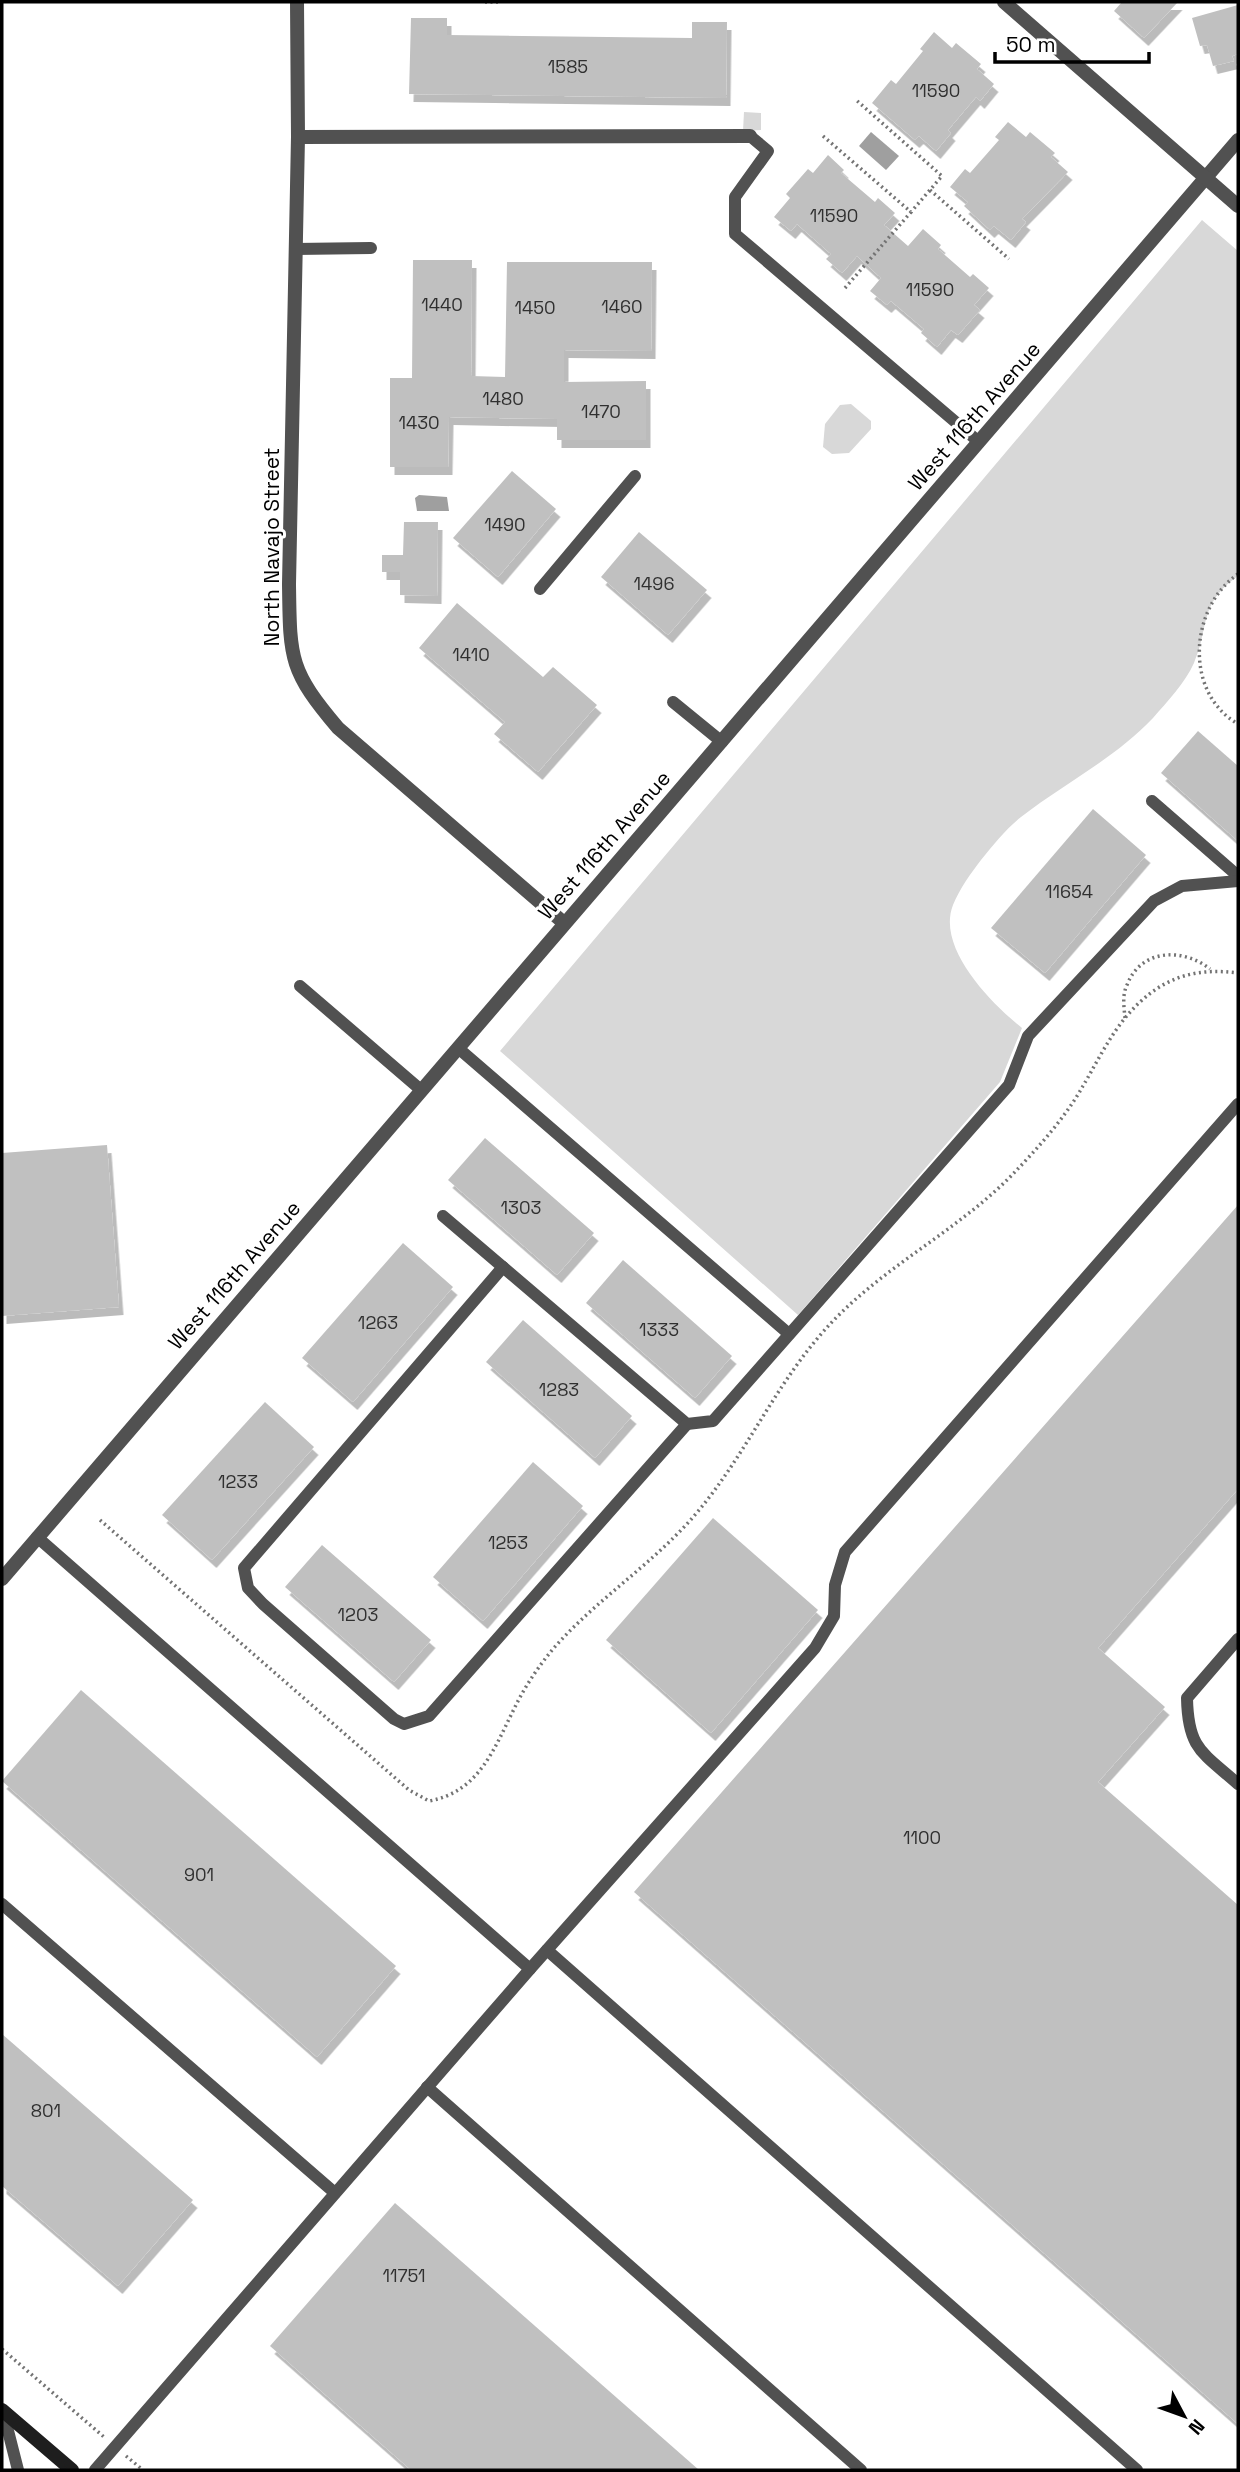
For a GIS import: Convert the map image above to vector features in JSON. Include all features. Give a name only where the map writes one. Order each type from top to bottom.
[{"type":"main road","points":[[2,2410],[72,2470]]},
{"type":"street","name":"North Navajo Street","points":[[296,2],[298,137],[289,584],[292,657],[300,679],[338,729],[564,923]]},
{"type":"street","points":[[1004,2],[1238,206]]},
{"type":"street","points":[[298,137],[750,136]]},
{"type":"street","name":"West 116th Avenue","points":[[2,1579],[1238,140]]},
{"type":"lane","points":[[750,136],[768,151],[735,197],[735,234],[979,442]]},
{"type":"lane","points":[[295,249],[372,248]]},
{"type":"lane","points":[[540,589],[635,476]]},
{"type":"lane","points":[[673,702],[722,742]]},
{"type":"lane","points":[[1152,801],[1238,879]]},
{"type":"lane","points":[[503,1267],[244,1568],[248,1588],[263,1604],[394,1719],[404,1724],[429,1716],[687,1424],[713,1421],[1009,1085],[1028,1036],[1154,901],[1182,886],[1238,879]]},
{"type":"lane","points":[[300,986],[421,1090]]},
{"type":"lane","points":[[458,1048],[789,1334]]},
{"type":"lane","points":[[95,2470],[530,1969],[815,1648],[834,1616],[835,1585],[845,1552],[1238,1104]]},
{"type":"lane","points":[[443,1216],[687,1424]]},
{"type":"lane","points":[[37,1537],[530,1969]]},
{"type":"lane","points":[[1238,1639],[1187,1698],[1188,1726],[1196,1747],[1238,1784]]},
{"type":"lane","points":[[2,1904],[335,2193]]},
{"type":"lane","points":[[547,1950],[1137,2470]]},
{"type":"lane","points":[[428,2087],[861,2470]]},
{"type":"lane","points":[[2,2410],[18,2470]]},
{"type":"path","points":[[485,2],[500,2]]},
{"type":"path","points":[[845,288],[942,176],[855,99]]},
{"type":"path","points":[[897,136],[903,130]]},
{"type":"path","points":[[823,136],[911,212]]},
{"type":"path","points":[[930,190],[1009,259]]},
{"type":"path","points":[[1238,574],[1226,582],[1207,609],[1199,640],[1201,673],[1213,699],[1238,724]]},
{"type":"path","points":[[1125,1018],[1127,983],[1143,964],[1157,956],[1176,953],[1196,957],[1211,970]]},
{"type":"path","points":[[2,2349],[143,2470]]},
{"type":"shaded area","points":[[744,112],[761,113],[761,130],[743,131]]},
{"type":"shaded area","points":[[871,132],[899,156],[886,170],[859,146]]},
{"type":"shaded area","points":[[1202,220],[1238,251],[1238,576],[1225,586],[1211,606],[1194,663],[1153,718],[1122,746],[1016,822],[1000,837],[962,887],[953,905],[950,922],[952,939],[959,956],[996,1005],[1022,1028],[1000,1082],[798,1315],[500,1051]]},
{"type":"shaded area","points":[[851,404],[871,421],[871,429],[849,453],[832,454],[823,447],[825,424],[840,405]]},
{"type":"shaded area","points":[[419,495],[447,497],[449,511],[417,511],[415,498]]},
{"type":"building","points":[[1122,2],[1178,2],[1144,38],[1114,11]]},
{"type":"building","points":[[1238,5],[1238,54],[1232,56],[1234,61],[1213,66],[1207,45],[1200,46],[1192,18]]},
{"type":"building","points":[[411,18],[447,18],[447,35],[692,38],[692,22],[727,22],[726,98],[409,94]]},
{"type":"building","points":[[934,32],[952,48],[956,43],[981,64],[977,69],[994,84],[980,101],[976,97],[948,130],[951,133],[936,151],[919,136],[915,140],[872,103],[891,80],[896,84],[923,51],[920,49]]},
{"type":"building","points":[[1008,122],[1026,137],[1030,132],[1055,153],[1051,157],[1068,172],[1022,219],[1026,222],[1011,240],[994,226],[990,230],[964,206],[968,202],[950,187],[965,169],[970,173],[999,140],[995,137]]},
{"type":"building","points":[[828,155],[844,170],[841,173],[875,202],[878,198],[895,213],[884,225],[908,246],[923,229],[941,245],[938,249],[970,277],[973,274],[989,288],[974,305],[980,310],[958,335],[951,330],[937,347],[921,333],[924,329],[891,301],[887,305],[870,291],[881,278],[857,256],[842,273],[826,259],[831,254],[797,224],[791,231],[774,217],[790,198],[786,194],[808,169],[813,173]]},
{"type":"building","points":[[413,260],[472,260],[471,376],[505,377],[507,262],[652,262],[651,351],[564,350],[564,382],[646,381],[646,440],[557,440],[557,419],[449,417],[448,467],[390,467],[390,378],[412,378]]},
{"type":"building","points":[[512,471],[556,509],[498,577],[453,538]]},
{"type":"building","points":[[404,522],[438,522],[437,596],[400,595],[400,572],[382,572],[382,555],[403,555]]},
{"type":"building","points":[[639,532],[707,590],[668,635],[601,577]]},
{"type":"building","points":[[457,603],[543,677],[553,667],[597,705],[538,772],[494,734],[505,722],[419,648]]},
{"type":"building","points":[[1198,731],[1238,766],[1238,841],[1161,773]]},
{"type":"building","points":[[1093,809],[1146,855],[1045,973],[991,928]]},
{"type":"building","points":[[485,1138],[594,1233],[557,1275],[448,1180]]},
{"type":"building","points":[[107,1145],[119,1307],[2,1316],[2,1153]]},
{"type":"building","points":[[1238,1205],[1238,1489],[1098,1648],[1165,1707],[1098,1782],[1238,1905],[1238,2424],[634,1892]]},
{"type":"building","points":[[403,1243],[453,1287],[353,1402],[302,1358]]},
{"type":"building","points":[[623,1260],[732,1356],[695,1398],[586,1303]]},
{"type":"building","points":[[523,1320],[632,1416],[595,1458],[486,1362]]},
{"type":"building","points":[[265,1402],[314,1447],[212,1560],[162,1515]]},
{"type":"building","points":[[533,1462],[583,1506],[483,1621],[433,1577]]},
{"type":"building","points":[[713,1518],[818,1610],[711,1733],[606,1640]]},
{"type":"building","points":[[322,1545],[431,1640],[394,1682],[285,1587]]},
{"type":"building","points":[[81,1690],[396,1966],[317,2057],[2,1781]]},
{"type":"building","points":[[2,2034],[193,2200],[118,2286],[2,2186]]},
{"type":"building","points":[[395,2203],[699,2470],[411,2470],[270,2346]]}]
